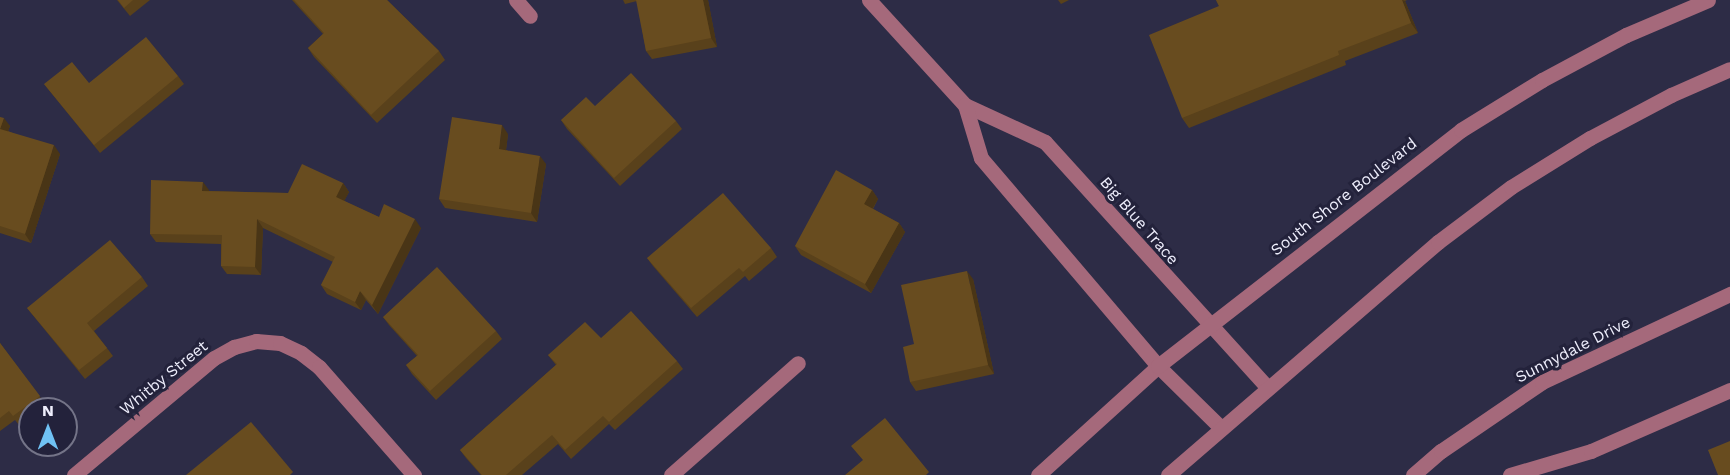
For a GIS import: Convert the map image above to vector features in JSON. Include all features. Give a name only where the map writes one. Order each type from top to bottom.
[{"type":"street","points":[[516,0],[530,16]]},
{"type":"street","name":"Big Blue Trace","points":[[869,0],[965,105],[1045,142],[1208,326],[1268,388]]},
{"type":"street","name":"South Shore Boulevard","points":[[1038,475],[1158,366],[1461,130],[1542,80],[1615,41],[1708,0]]},
{"type":"street","points":[[1168,475],[1438,242],[1511,187],[1590,138],[1730,69]]},
{"type":"street","name":"Big Blue Trace","points":[[965,105],[981,158],[1158,366],[1221,428]]},
{"type":"street","name":"Sunnydale Drive","points":[[1413,475],[1441,451],[1542,382],[1730,294]]},
{"type":"street","name":"Whitby Street","points":[[74,475],[214,358],[234,346],[256,341],[280,344],[301,353],[319,367],[414,475]]},
{"type":"street","points":[[671,475],[798,363]]},
{"type":"street","points":[[1510,475],[1591,451],[1730,390]]},
{"type":"building","points":[[118,0],[133,0],[124,8]]},
{"type":"building","points":[[294,0],[387,0],[439,51],[371,115],[308,48],[324,33]]},
{"type":"building","points":[[636,0],[703,0],[711,38],[646,51]]},
{"type":"building","points":[[1216,0],[1402,0],[1411,23],[1338,51],[1339,55],[1182,118],[1149,35],[1219,6]]},
{"type":"building","points":[[146,37],[178,76],[94,145],[44,84],[72,62],[89,83]]},
{"type":"building","points":[[631,73],[676,121],[614,178],[561,120],[586,97],[595,106]]},
{"type":"building","points":[[0,117],[4,118],[0,129]]},
{"type":"building","points":[[452,117],[502,125],[499,149],[540,156],[531,213],[439,199]]},
{"type":"building","points":[[0,129],[54,145],[25,234],[0,226]]},
{"type":"building","points":[[302,164],[343,183],[336,197],[379,217],[384,204],[415,219],[372,305],[360,291],[355,302],[321,285],[335,257],[257,219],[255,267],[221,266],[222,235],[150,234],[151,180],[203,182],[202,191],[288,193]]},
{"type":"building","points":[[836,170],[872,190],[864,204],[899,223],[865,284],[795,246]]},
{"type":"building","points":[[723,193],[771,248],[743,272],[739,268],[691,308],[647,258]]},
{"type":"building","points":[[110,240],[142,277],[87,323],[107,348],[79,370],[27,308]]},
{"type":"building","points":[[437,267],[496,331],[430,391],[406,365],[418,355],[383,317]]},
{"type":"building","points":[[967,271],[988,365],[910,382],[903,347],[914,344],[901,285]]},
{"type":"building","points":[[631,311],[677,361],[609,422],[603,416],[565,450],[552,435],[506,475],[482,475],[460,450],[557,364],[548,355],[585,322],[601,338]]},
{"type":"building","points":[[0,343],[40,396],[18,397],[18,412],[13,416],[9,411],[0,418]]},
{"type":"building","points":[[885,418],[929,472],[926,475],[845,475],[863,460],[851,446]]},
{"type":"building","points":[[251,422],[293,472],[290,475],[186,475]]},
{"type":"building","points":[[1730,441],[1730,475],[1718,475],[1708,450]]}]
